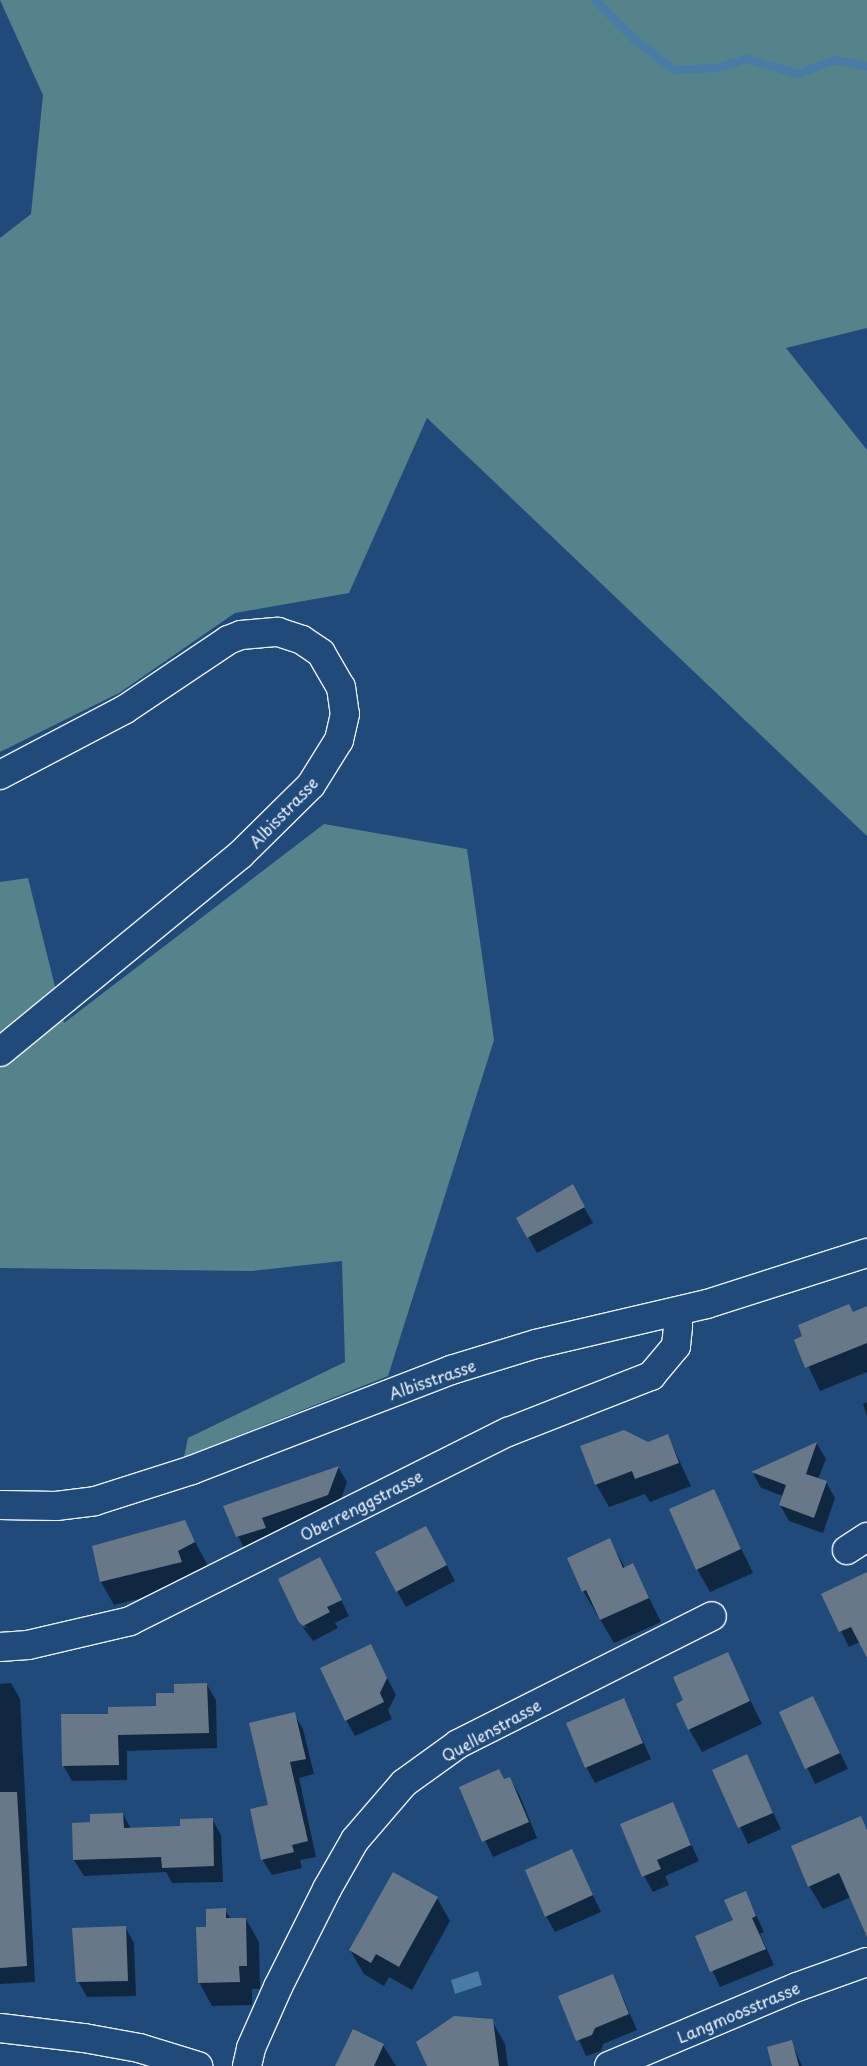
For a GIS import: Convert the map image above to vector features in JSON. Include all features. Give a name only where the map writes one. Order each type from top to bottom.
[{"type":"street","name":"Albisstrasse","points":[[0,776],[124,710],[228,640],[252,632],[290,635],[320,653],[337,677],[344,701],[343,726],[334,752],[311,786],[277,821],[0,1052]]},
{"type":"street","name":"Albisstrasse","points":[[0,1505],[56,1506],[95,1501],[192,1470],[451,1370],[536,1344],[674,1313],[784,1282],[867,1253]]},
{"type":"street","name":"Oberrenggstrasse","points":[[0,1647],[28,1645],[130,1621],[508,1432],[651,1376],[676,1346],[678,1326],[674,1313]]},
{"type":"street","name":"Quellenstrasse","points":[[247,2066],[251,2048],[278,1987],[327,1889],[355,1840],[404,1783],[458,1744],[712,1616]]},
{"type":"street","name":"Langmoosstrasse","points":[[609,2066],[797,1987],[867,1962]]},
{"type":"street","points":[[0,2028],[84,2038],[138,2048],[198,2066]]},
{"type":"green space","points":[[0,0],[867,0],[867,328],[786,348],[867,450],[867,836],[427,418],[349,593],[235,613],[119,693],[0,752],[0,238],[31,214],[43,95]]},
{"type":"green space","points":[[324,824],[467,849],[494,1040],[388,1376],[184,1457],[188,1438],[345,1362],[342,1261],[252,1271],[0,1268],[0,882],[28,878],[64,1023]]},
{"type":"water","points":[[478,1971],[482,1985],[455,1994],[451,1980]]},
{"type":"building","points":[[573,1184],[585,1207],[527,1238],[516,1218]]},
{"type":"building","points":[[849,1304],[853,1312],[867,1306],[867,1343],[805,1368],[794,1340],[802,1336],[798,1325]]},
{"type":"building","points":[[624,1430],[648,1442],[668,1434],[679,1463],[635,1479],[632,1471],[595,1485],[580,1446]]},
{"type":"building","points":[[817,1442],[806,1474],[827,1481],[814,1518],[779,1505],[786,1485],[751,1472]]},
{"type":"building","points":[[339,1466],[328,1495],[262,1518],[266,1528],[236,1537],[223,1506]]},
{"type":"building","points":[[714,1489],[741,1549],[696,1570],[669,1509]]},
{"type":"building","points":[[185,1520],[195,1542],[178,1551],[182,1562],[100,1582],[92,1546]]},
{"type":"building","points":[[426,1526],[447,1565],[396,1592],[375,1552]]},
{"type":"building","points":[[610,1538],[623,1568],[633,1563],[649,1598],[600,1620],[586,1590],[582,1592],[567,1558]]},
{"type":"building","points":[[320,1557],[342,1600],[327,1607],[330,1612],[303,1626],[298,1621],[278,1579]]},
{"type":"building","points":[[867,1572],[867,1658],[851,1627],[839,1632],[821,1594]]},
{"type":"building","points":[[371,1644],[387,1678],[380,1693],[384,1702],[345,1721],[320,1668]]},
{"type":"building","points":[[728,1652],[750,1701],[688,1730],[676,1704],[683,1700],[673,1677]]},
{"type":"building","points":[[207,1683],[209,1733],[118,1735],[119,1765],[62,1766],[61,1714],[108,1714],[108,1707],[156,1706],[156,1693],[174,1693],[174,1684]]},
{"type":"building","points":[[813,1696],[840,1753],[805,1769],[779,1712]]},
{"type":"building","points":[[624,1698],[643,1743],[585,1768],[566,1723]]},
{"type":"building","points":[[295,1712],[306,1759],[290,1762],[308,1841],[292,1845],[294,1852],[261,1860],[250,1809],[268,1805],[249,1723]]},
{"type":"building","points":[[747,1754],[773,1813],[738,1828],[712,1770]]},
{"type":"building","points":[[499,1769],[504,1779],[510,1777],[529,1822],[482,1842],[459,1787]]},
{"type":"building","points":[[0,1792],[17,1792],[27,1966],[0,1968]]},
{"type":"building","points":[[673,1802],[691,1845],[657,1860],[661,1869],[642,1877],[620,1824]]},
{"type":"building","points":[[123,1813],[124,1828],[180,1826],[180,1819],[213,1818],[214,1866],[162,1868],[161,1857],[73,1860],[72,1823],[90,1822],[90,1814]]},
{"type":"building","points":[[861,1816],[867,1830],[867,1937],[839,1873],[808,1887],[791,1846]]},
{"type":"building","points":[[572,1849],[593,1895],[545,1917],[525,1870]]},
{"type":"building","points":[[393,1872],[438,1897],[399,1967],[376,1954],[371,1963],[349,1950]]},
{"type":"building","points":[[746,1891],[756,1916],[752,1918],[766,1949],[710,1972],[695,1936],[733,1920],[724,1900]]},
{"type":"building","points":[[226,1908],[226,1918],[246,1918],[247,1966],[239,1966],[240,1982],[198,1983],[196,1927],[206,1927],[206,1909]]},
{"type":"building","points":[[126,1926],[128,1981],[76,1982],[72,1928]]},
{"type":"building","points":[[613,1974],[629,2014],[595,2028],[592,2035],[576,2041],[558,1996]]},
{"type":"building","points":[[454,2016],[493,2019],[499,2066],[427,2066],[416,2042]]},
{"type":"building","points":[[353,2029],[384,2044],[374,2066],[335,2066]]},
{"type":"building","points":[[792,2040],[799,2066],[772,2066],[767,2047]]},
{"type":"waterway","points":[[595,0],[633,38],[674,70],[717,68],[747,59],[798,74],[835,60],[867,66]]}]
